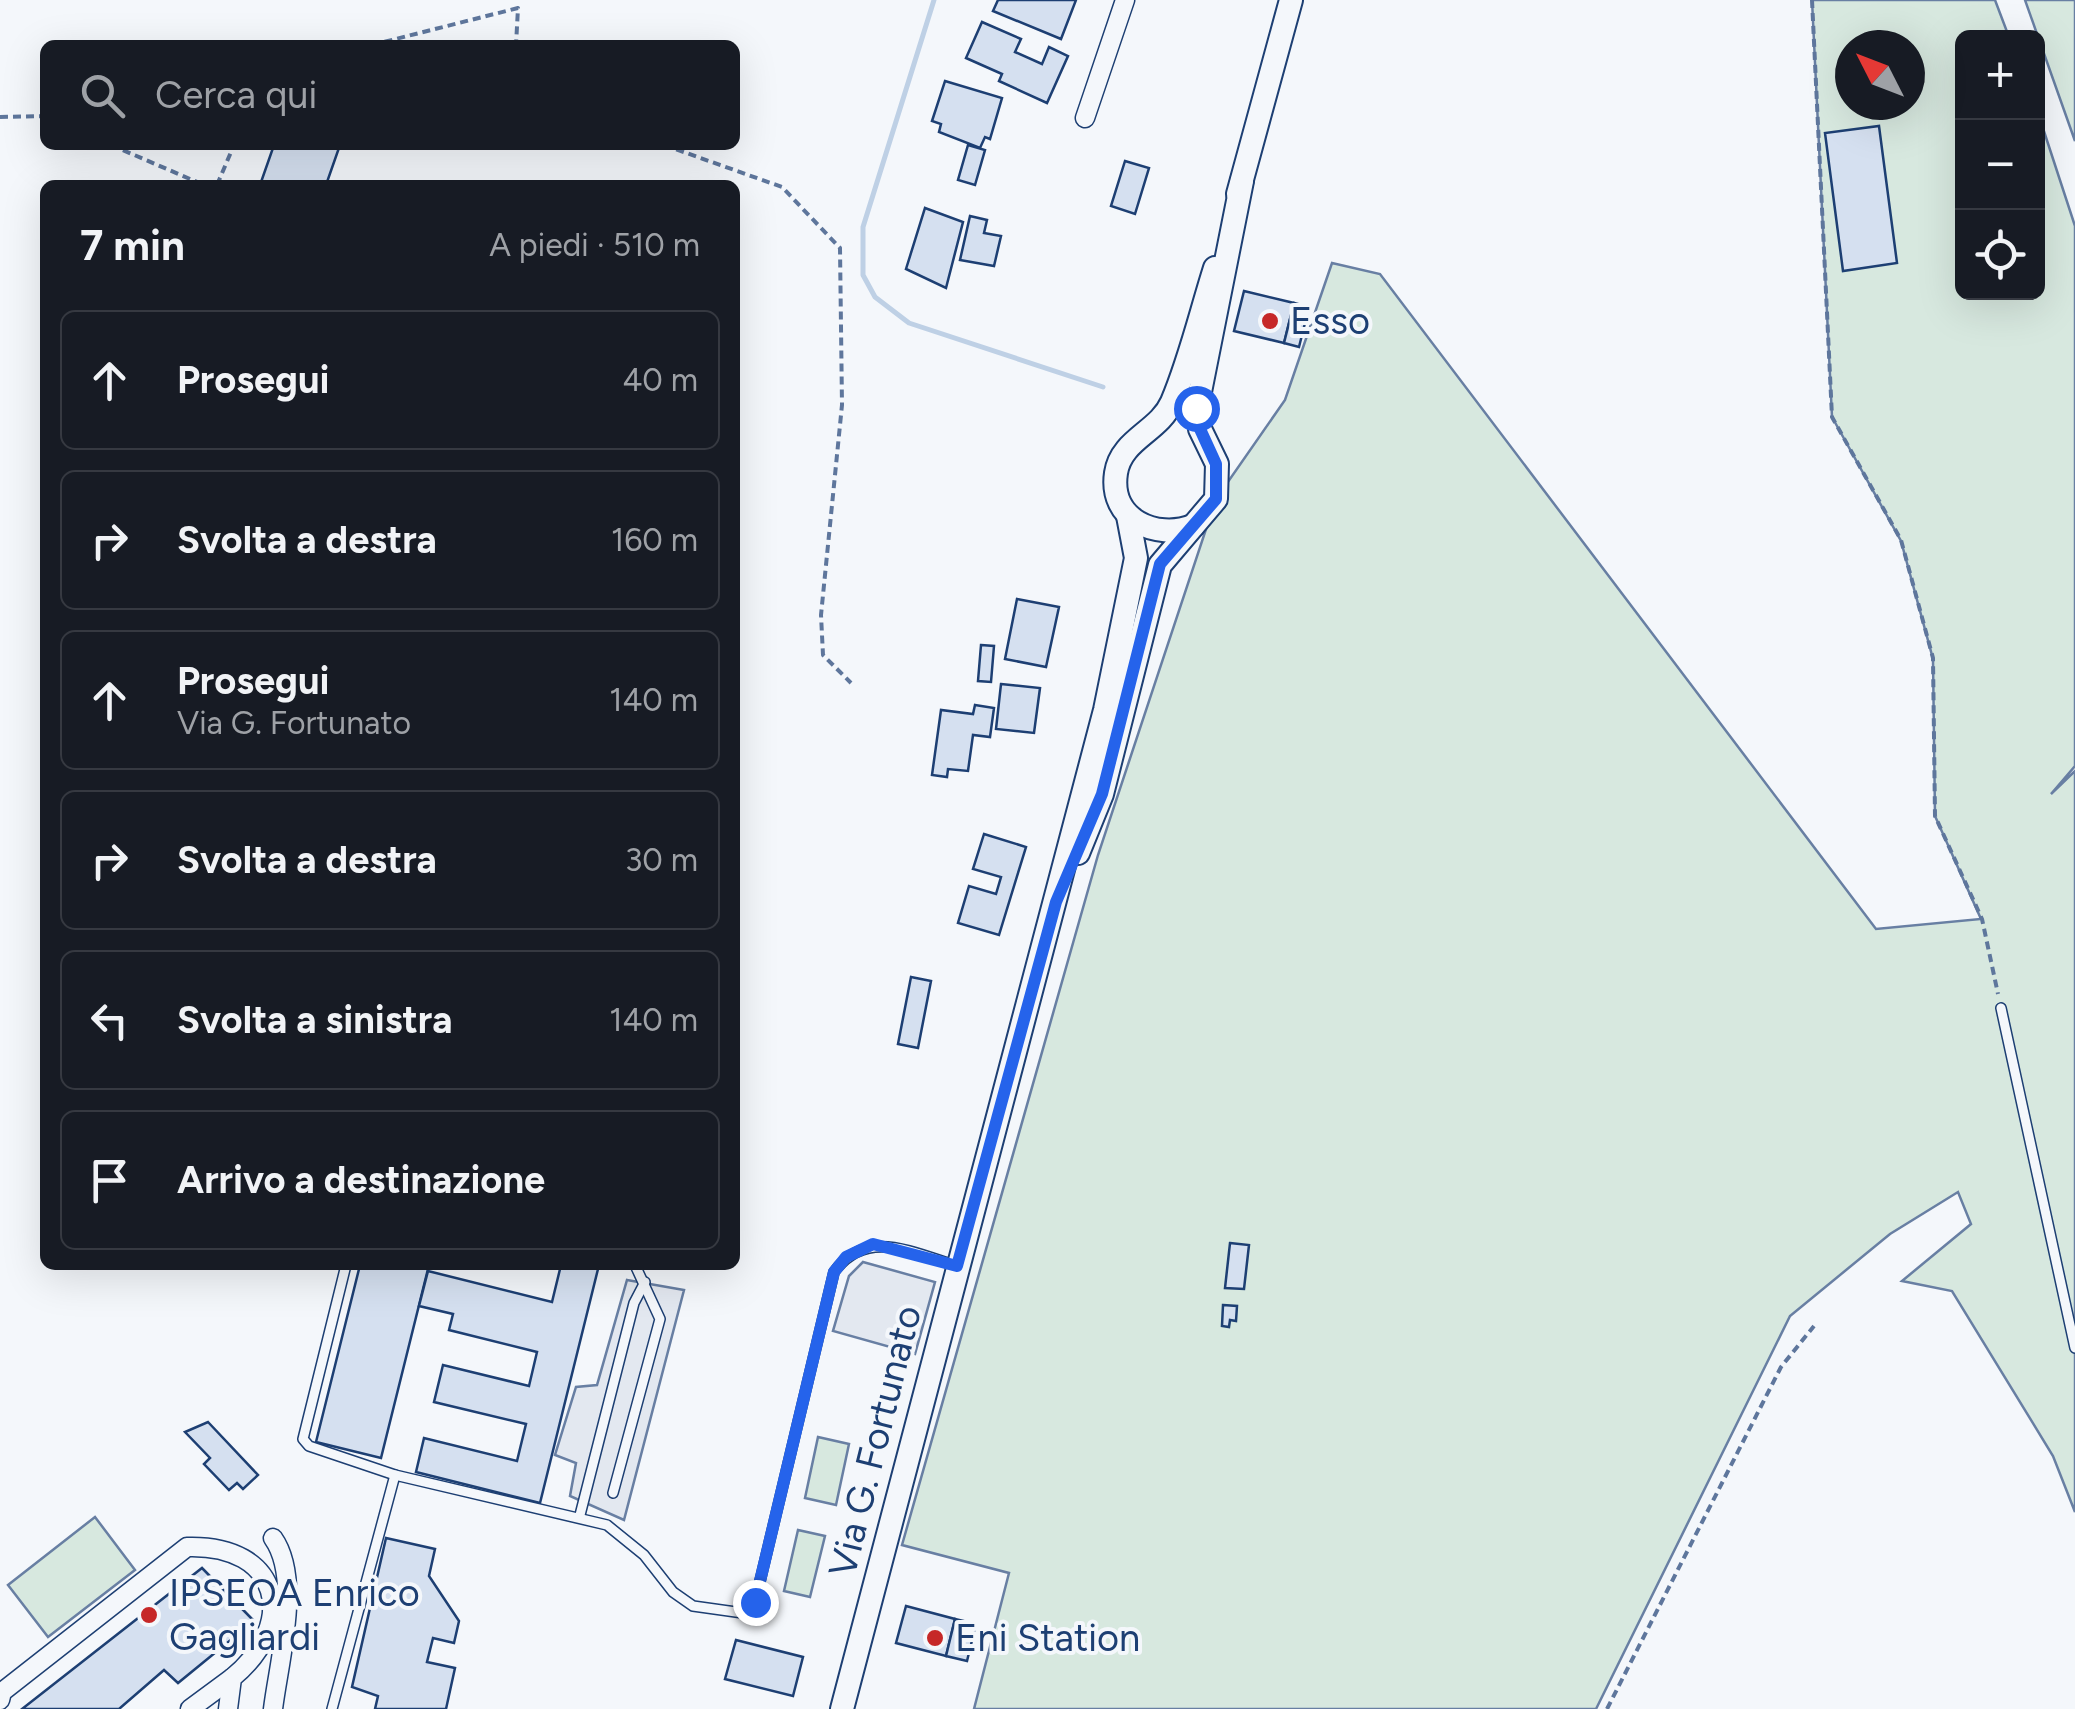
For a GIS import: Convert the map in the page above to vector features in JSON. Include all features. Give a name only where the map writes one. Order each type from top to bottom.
[{"type":"main road","points":[[1056,902],[1105,710],[1136,558],[1128,516],[1119,502],[1116,469],[1122,454],[1165,417],[1178,388],[1242,181],[1290,0]]},
{"type":"main road","points":[[1056,902],[1102,794],[1160,564],[1207,514],[1219,482],[1196,408],[1242,181]]},
{"type":"main road","points":[[1148,432],[1180,430],[1208,448]]},
{"type":"main road","points":[[1128,516],[1159,532],[1194,526]]},
{"type":"main road","name":"Via G. Fortunato","points":[[842,1709],[1056,902]]},
{"type":"street","points":[[1085,118],[1125,0]]},
{"type":"street","points":[[273,1538],[288,1564],[288,1586],[273,1709]]},
{"type":"street","points":[[0,1700],[2,1692],[187,1548],[216,1546],[239,1554],[257,1567],[271,1591],[269,1628],[258,1657],[190,1709]]},
{"type":"street","points":[[228,1709],[232,1678]]},
{"type":"lane","points":[[2001,1008],[2075,1348]]},
{"type":"lane","points":[[345,1270],[302,1438],[309,1446],[395,1474],[580,1515],[624,1536],[673,1592],[693,1606],[743,1613],[755,1602],[834,1272],[846,1257],[873,1244],[957,1266]]},
{"type":"lane","points":[[613,1493],[660,1319],[637,1270]]},
{"type":"lane","points":[[580,1515],[634,1304],[645,1282]]},
{"type":"lane","points":[[332,1709],[395,1474]]},
{"type":"path","points":[[1812,0],[1832,417],[1901,540],[1934,658],[1935,816],[1982,919],[2001,1008]]},
{"type":"path","points":[[392,40],[518,8],[516,40]]},
{"type":"path","points":[[0,117],[40,116]]},
{"type":"path","points":[[123,150],[192,180]]},
{"type":"path","points":[[218,180],[232,150]]},
{"type":"path","points":[[678,150],[782,186],[840,248],[842,405],[821,615],[823,655],[850,683]]},
{"type":"path","points":[[1607,1709],[1782,1366],[1814,1326]]},
{"type":"shaded area","points":[[1812,0],[1995,0],[2006,30],[1955,30],[1955,300],[2045,300],[2045,134],[2075,226],[2075,766],[2051,794],[2075,771],[2075,1512],[2053,1456],[1952,1291],[1902,1281],[1971,1224],[1958,1192],[1890,1234],[1790,1316],[1596,1709],[974,1709],[1009,1573],[902,1545],[1098,855],[1216,499],[1285,400],[1332,263],[1380,274],[1876,929],[1981,919],[1935,816],[1933,659],[1901,541],[1832,417]]},
{"type":"shaded area","points":[[2025,0],[2075,0],[2075,141],[2045,56],[2045,30],[2036,30]]},
{"type":"shaded area","points":[[863,1262],[935,1282],[915,1354],[833,1331],[849,1276]]},
{"type":"shaded area","points":[[627,1280],[684,1290],[624,1520],[570,1496],[576,1463],[555,1455],[576,1387],[597,1385]]},
{"type":"shaded area","points":[[818,1437],[849,1444],[836,1505],[805,1498]]},
{"type":"shaded area","points":[[95,1517],[135,1570],[48,1637],[8,1585]]},
{"type":"shaded area","points":[[798,1530],[825,1536],[810,1597],[784,1591]]},
{"type":"building","points":[[998,0],[1076,0],[1061,39],[993,11]]},
{"type":"building","points":[[982,22],[1021,39],[1015,52],[1042,64],[1049,47],[1068,56],[1047,103],[999,81],[1002,74],[966,58]]},
{"type":"building","points":[[945,81],[1002,98],[990,139],[985,137],[980,148],[939,132],[941,124],[932,121]]},
{"type":"building","points":[[1879,126],[1897,263],[1843,271],[1825,133]]},
{"type":"building","points":[[968,145],[985,150],[975,185],[958,180]]},
{"type":"building","points":[[272,150],[338,150],[328,180],[262,180]]},
{"type":"building","points":[[1125,161],[1149,168],[1135,214],[1111,206]]},
{"type":"building","points":[[925,208],[963,222],[946,288],[906,269]]},
{"type":"building","points":[[970,216],[987,220],[984,233],[1001,236],[994,266],[960,260]]},
{"type":"building","points":[[1244,291],[1294,303],[1284,343],[1234,331]]},
{"type":"building","points":[[1294,303],[1309,307],[1299,347],[1284,343]]},
{"type":"building","points":[[1017,599],[1059,607],[1046,667],[1005,659]]},
{"type":"building","points":[[981,645],[994,646],[991,682],[978,681]]},
{"type":"building","points":[[1001,684],[1040,688],[1034,733],[996,729]]},
{"type":"building","points":[[975,705],[994,708],[990,737],[973,735],[968,771],[948,769],[947,777],[932,775],[941,710],[973,714]]},
{"type":"building","points":[[984,834],[1026,847],[999,935],[958,923],[969,886],[996,894],[1001,877],[973,869]]},
{"type":"building","points":[[911,977],[931,981],[918,1048],[898,1044]]},
{"type":"building","points":[[1230,1243],[1249,1245],[1244,1289],[1225,1288]]},
{"type":"building","points":[[359,1270],[428,1270],[381,1458],[316,1442]]},
{"type":"building","points":[[560,1270],[598,1270],[540,1503],[416,1472],[424,1438],[517,1461],[526,1424],[434,1402],[443,1365],[529,1386],[537,1352],[449,1330],[453,1314],[419,1306],[428,1271],[552,1302]]},
{"type":"building","points":[[1223,1305],[1237,1306],[1236,1321],[1230,1320],[1229,1327],[1222,1326]]},
{"type":"building","points":[[208,1422],[258,1475],[243,1489],[237,1483],[229,1490],[204,1464],[210,1458],[185,1432]]},
{"type":"building","points":[[386,1538],[435,1549],[429,1576],[459,1621],[454,1643],[433,1638],[427,1662],[455,1668],[446,1709],[375,1709],[378,1696],[352,1687]]},
{"type":"building","points":[[202,1568],[254,1621],[178,1683],[164,1670],[119,1709],[22,1709]]},
{"type":"building","points":[[906,1606],[955,1619],[946,1656],[896,1643]]},
{"type":"building","points":[[955,1619],[976,1624],[967,1661],[946,1656]]},
{"type":"building","points":[[736,1640],[803,1657],[793,1696],[725,1679]]},
{"type":"waterway","points":[[934,0],[863,227],[863,275],[875,297],[909,323],[1103,387]]},
{"type":"place","name":"Esso","points":[[1270,321]]},
{"type":"place","name":"IPSEOA Enrico Gagliardi","points":[[149,1615]]},
{"type":"place","name":"Eni Station","points":[[935,1638]]},
{"type":"route","points":[[755,1602],[834,1272],[856,1249],[873,1244],[957,1266],[1056,902],[1102,794],[1160,564],[1216,499],[1216,464],[1200,429],[1196,408]]}]
